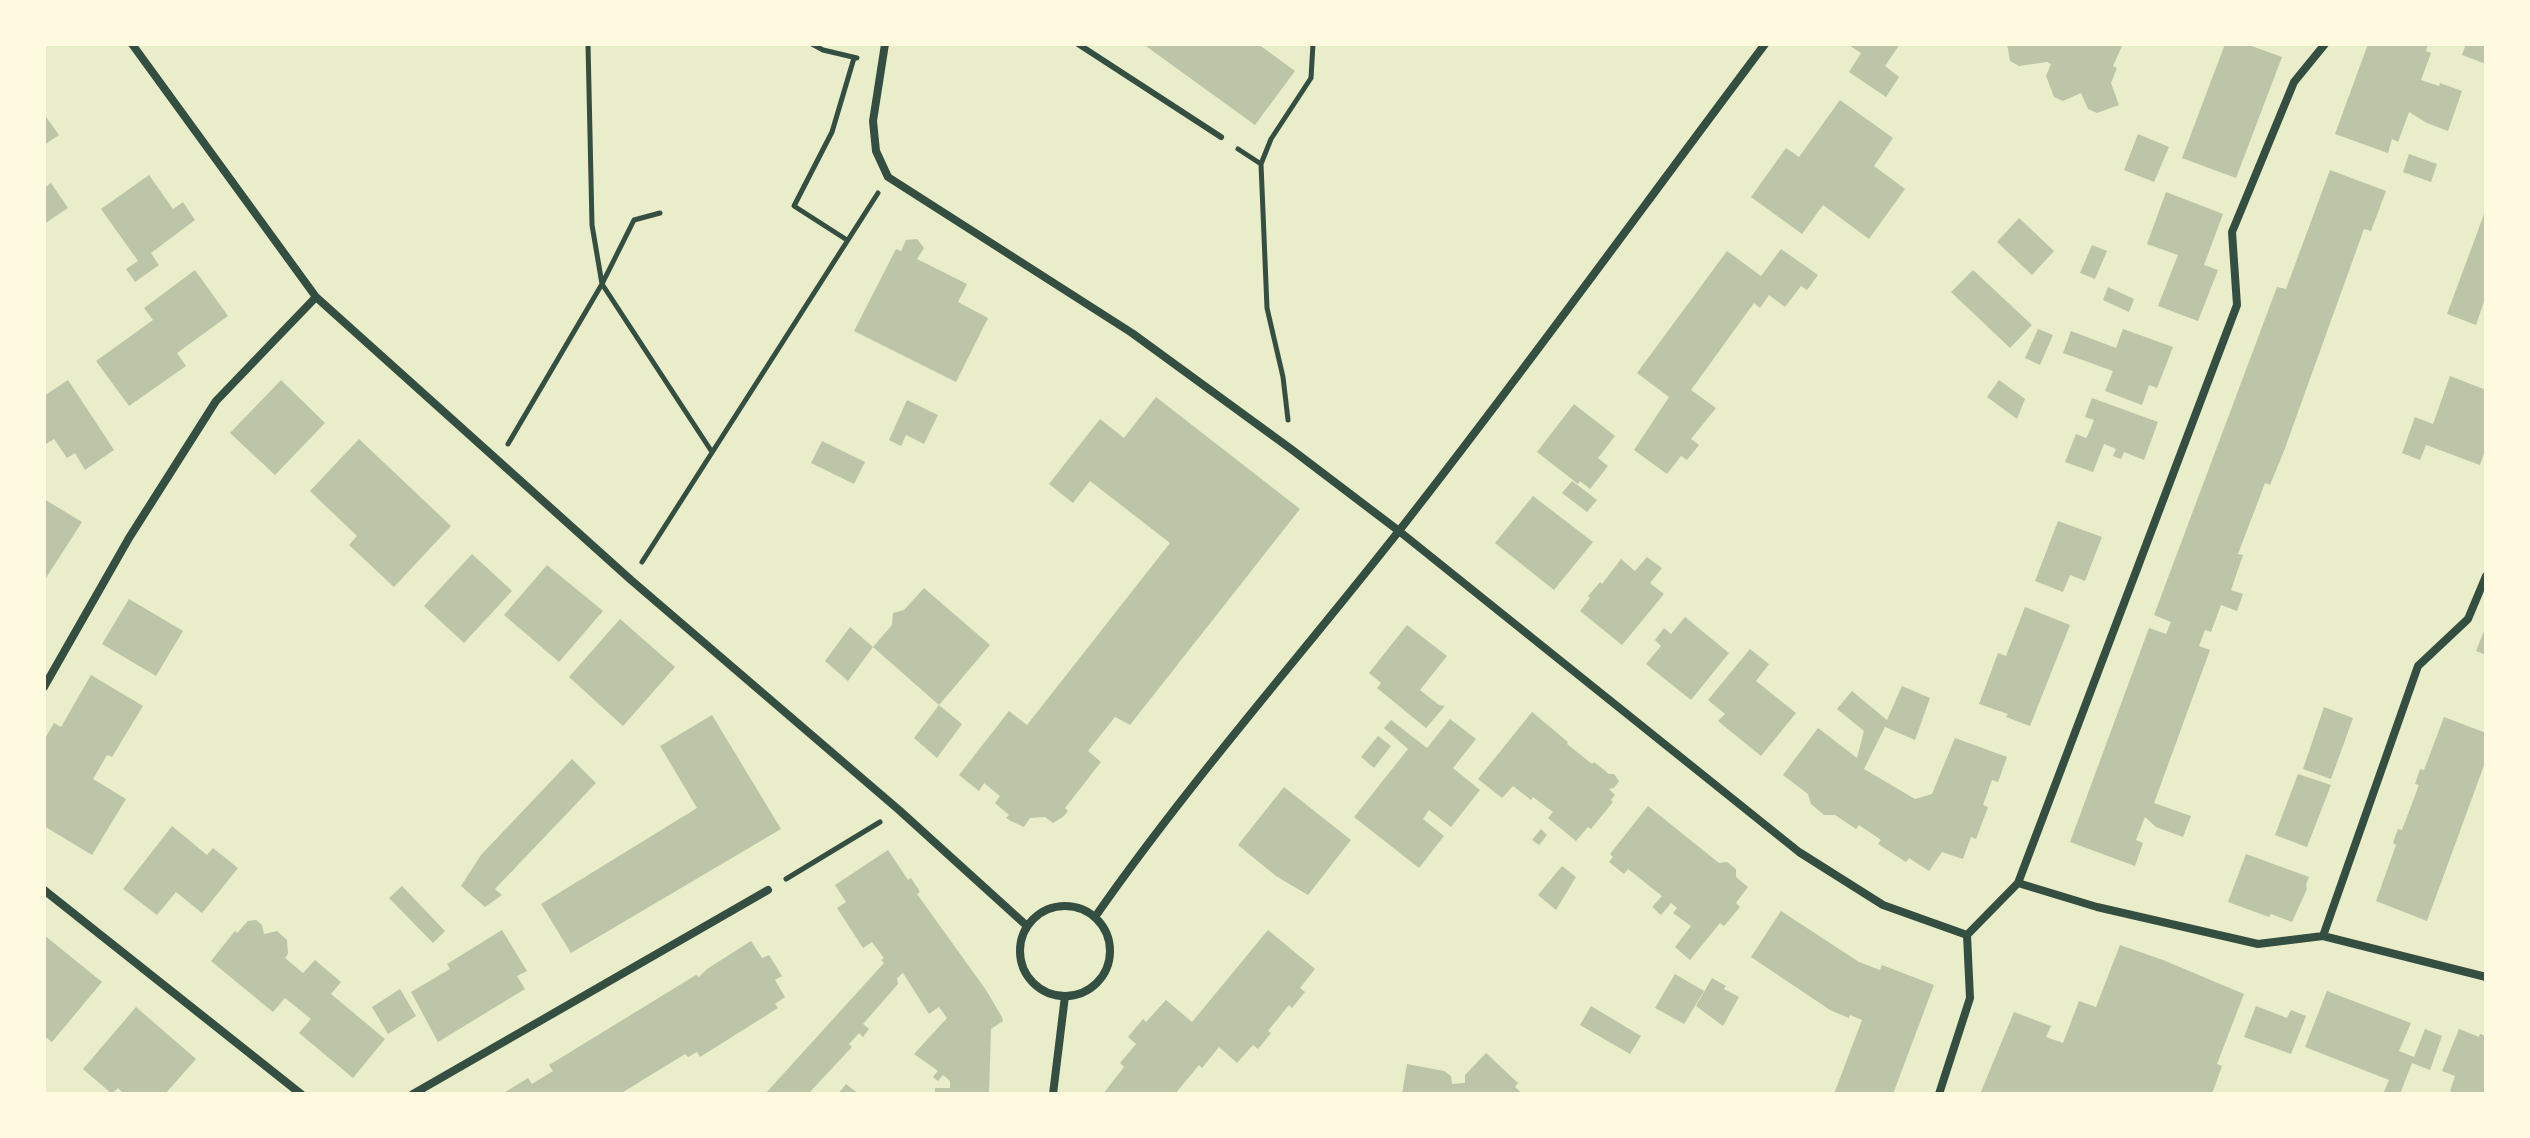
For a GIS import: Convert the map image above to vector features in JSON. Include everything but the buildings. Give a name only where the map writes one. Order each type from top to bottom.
[{"type":"street","points":[[132,44],[316,297],[631,580],[899,810],[1027,926]]},
{"type":"street","points":[[885,44],[873,121],[876,151],[888,177],[1132,333],[1291,449],[1399,531],[1799,852],[1883,905],[1967,935]]},
{"type":"street","points":[[1095,917],[1244,721],[1520,376],[1765,44]]},
{"type":"street","points":[[1939,1094],[1970,998],[1967,935],[2018,883],[2237,305],[2232,232],[2294,82],[2325,44]]},
{"type":"street","points":[[44,687],[129,538],[216,401],[316,297]]},
{"type":"street","points":[[2323,936],[2418,666],[2468,619],[2486,576]]},
{"type":"street","points":[[2018,883],[2097,907],[2258,944],[2323,936],[2486,977]]},
{"type":"street","points":[[44,890],[301,1094]]},
{"type":"street","points":[[413,1094],[768,890]]},
{"type":"street","points":[[1059,906],[1078,908],[1095,917],[1106,932],[1110,949],[1107,967],[1097,982],[1082,992],[1065,996],[1046,992],[1031,980],[1021,963],[1020,944],[1027,926],[1041,913],[1059,906]]},
{"type":"street","points":[[1053,1094],[1065,996]]},
{"type":"lane","points":[[1078,44],[1221,137]]},
{"type":"path","points":[[588,44],[592,225],[602,284],[712,452]]},
{"type":"path","points":[[812,44],[854,58],[882,57]]},
{"type":"path","points":[[1291,449],[1283,377],[1267,308],[1261,164],[1271,139],[1311,78],[1313,47],[1304,44]]},
{"type":"path","points":[[847,240],[794,206],[832,132],[854,58]]},
{"type":"path","points":[[1221,137],[1261,164]]},
{"type":"path","points":[[631,580],[888,177]]},
{"type":"path","points":[[498,461],[602,284],[634,220],[660,213]]},
{"type":"path","points":[[768,890],[899,810]]}]
